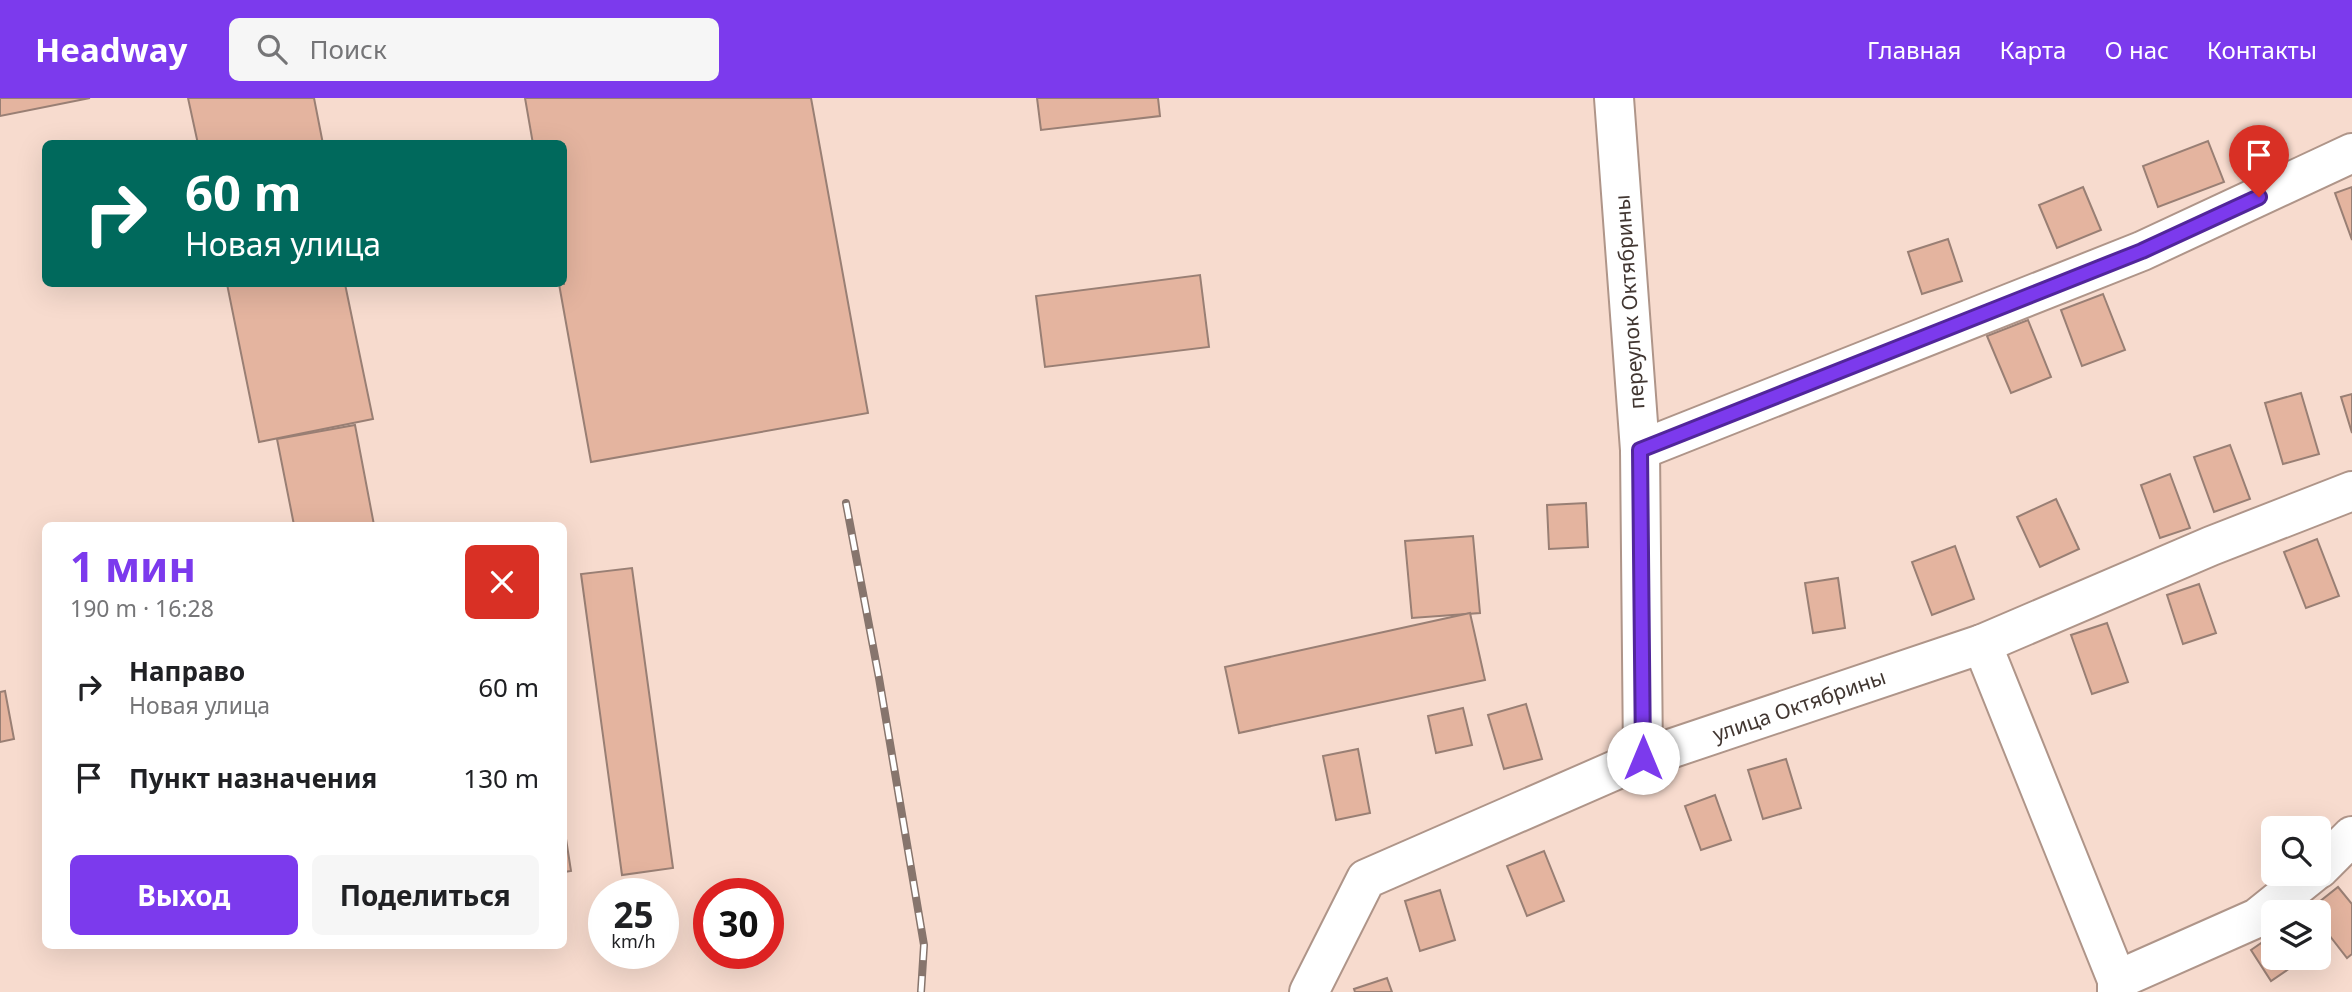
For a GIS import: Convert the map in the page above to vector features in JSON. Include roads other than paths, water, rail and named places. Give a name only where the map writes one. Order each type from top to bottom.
[{"type":"street","name":"переулок Октябрины","points":[[1614,98],[1640,450],[1643,758]]},
{"type":"street","points":[[1640,450],[2142,251],[2352,153]]},
{"type":"street","name":"улица Октябрины","points":[[1309,992],[1366,879],[1643,758],[1982,643],[2211,546],[2352,491]]},
{"type":"street","points":[[1982,643],[2117,986],[2257,918],[2297,886]]},
{"type":"street","points":[[2331,857],[2352,836]]},
{"type":"railway","points":[[846,503],[924,945],[921,992]]}]
